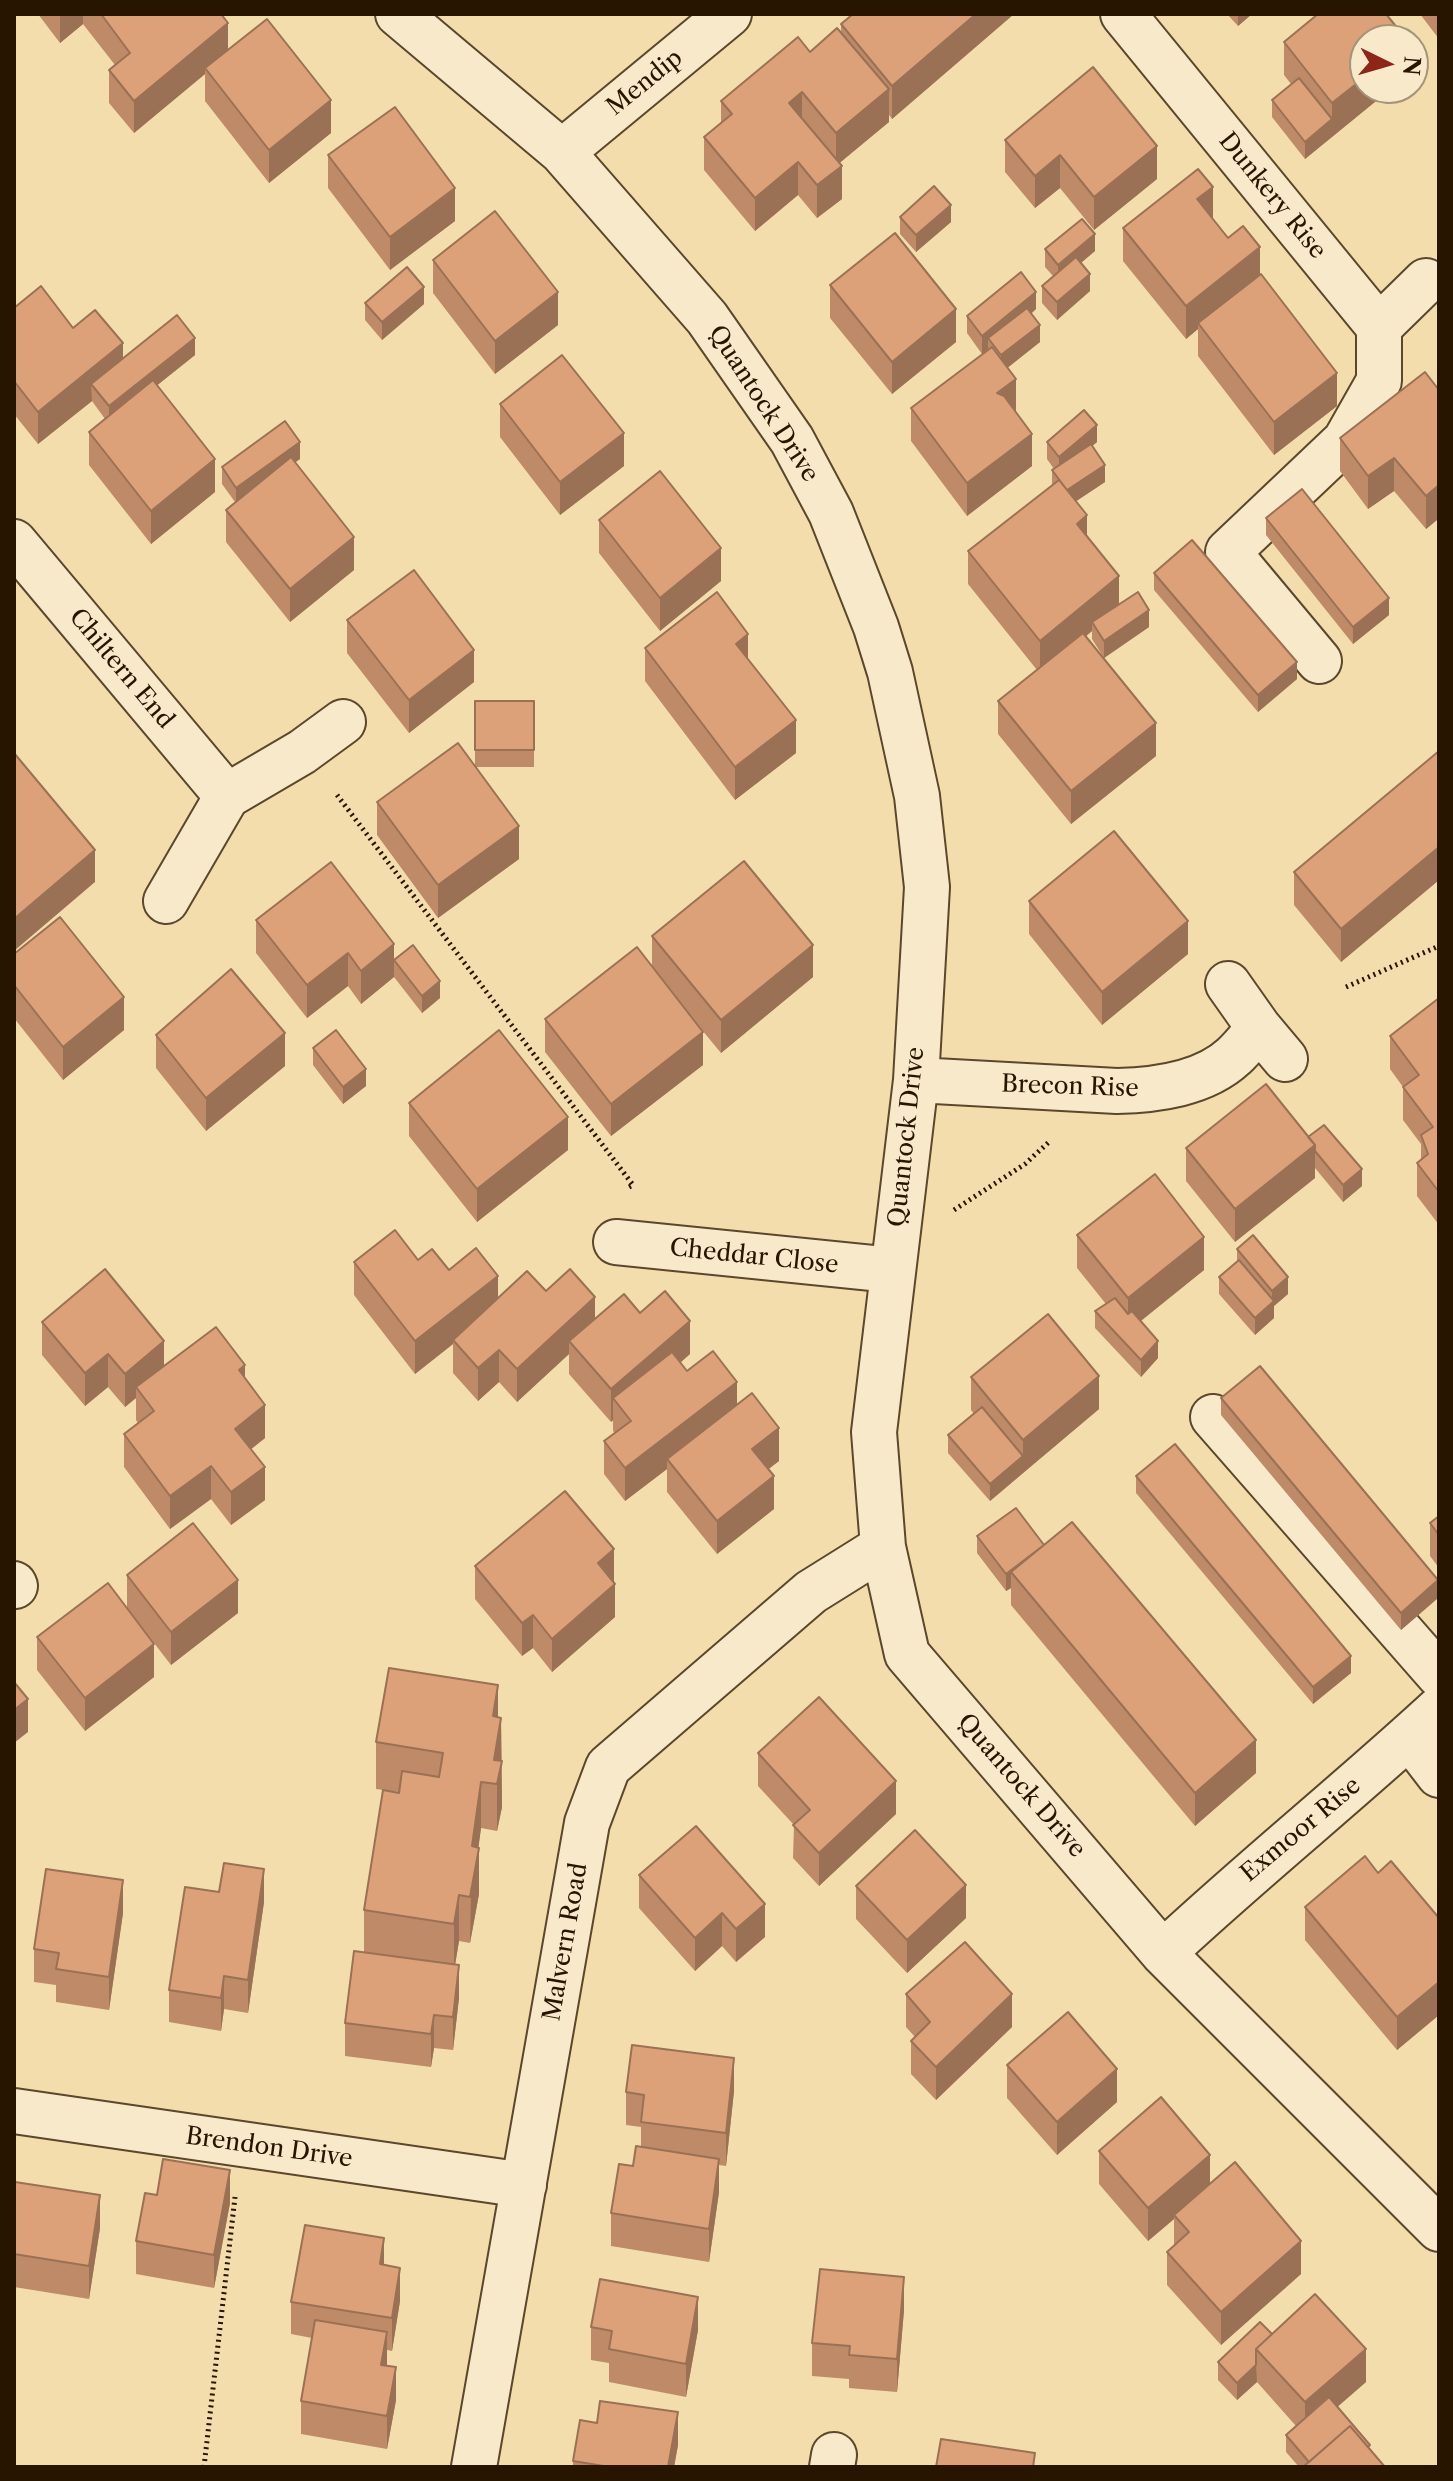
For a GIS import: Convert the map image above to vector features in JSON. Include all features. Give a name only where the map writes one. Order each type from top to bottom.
[{"type":"street","name":"Quantock Drive","points":[[398,14],[562,152],[707,318],[792,440],[831,513],[876,627],[890,672],[917,796],[927,887],[916,1080],[874,1432],[883,1547],[907,1654],[1163,1953],[1439,2229]]},
{"type":"street","name":"Mendip","points":[[562,152],[729,14]]},
{"type":"street","name":"Dunkery Rise","points":[[1123,14],[1379,327]]},
{"type":"street","points":[[1319,661],[1228,552],[1345,441],[1379,381],[1379,327],[1426,281]]},
{"type":"street","name":"Chiltern End","points":[[14,542],[227,796]]},
{"type":"street","points":[[166,901],[227,796],[302,752],[343,722]]},
{"type":"street","name":"Brecon Rise","points":[[916,1080],[1117,1091],[1143,1090],[1203,1077],[1233,1057],[1272,1043],[1228,984]]},
{"type":"street","name":"Cheddar Close","points":[[616,1242],[892,1270]]},
{"type":"street","points":[[1213,1417],[1439,1675]]},
{"type":"street","name":"Malvern Road","points":[[474,2467],[587,1823],[608,1767],[811,1592],[883,1547]]},
{"type":"street","points":[[1424,1723],[1439,1775]]},
{"type":"street","name":"Exmoor Rise","points":[[1163,1953],[1245,1877],[1424,1723]]},
{"type":"street","name":"Brendon Drive","points":[[14,2111],[524,2185]]},
{"type":"path","points":[[302,752],[633,1185]]},
{"type":"path","points":[[1346,987],[1439,946]]},
{"type":"path","points":[[953,1210],[1025,1164],[1060,1132]]},
{"type":"path","points":[[204,2467],[241,2144]]},
{"type":"building","points":[[101,14],[221,14],[228,23],[134,101],[109,70],[130,53]]},
{"type":"building","points":[[853,14],[976,14],[892,86],[841,24]]},
{"type":"building","points":[[1318,14],[1386,14],[1394,24],[1349,24],[1349,90],[1332,103],[1284,42]]},
{"type":"building","points":[[267,19],[331,100],[269,150],[205,68]]},
{"type":"building","points":[[837,28],[889,89],[836,133],[802,92],[789,103],[842,166],[817,185],[798,162],[755,198],[704,137],[732,114],[721,101],[798,37],[810,52]]},
{"type":"building","points":[[1093,67],[1157,146],[1094,197],[1060,155],[1035,176],[1005,140]]},
{"type":"building","points":[[1299,78],[1332,119],[1305,142],[1272,100]]},
{"type":"building","points":[[395,107],[455,188],[390,237],[328,155]]},
{"type":"building","points":[[1198,169],[1213,187],[1197,199],[1228,238],[1243,226],[1260,247],[1186,306],[1123,228]]},
{"type":"building","points":[[934,186],[951,205],[916,235],[900,217]]},
{"type":"building","points":[[495,211],[558,292],[495,341],[433,260]]},
{"type":"building","points":[[1082,219],[1095,234],[1058,265],[1045,249]]},
{"type":"building","points":[[895,233],[956,309],[892,362],[830,285]]},
{"type":"building","points":[[1076,257],[1090,274],[1057,302],[1042,286]]},
{"type":"building","points":[[407,267],[424,287],[382,322],[365,303]]},
{"type":"building","points":[[1021,272],[1036,292],[982,336],[967,316]]},
{"type":"building","points":[[1261,274],[1337,373],[1274,422],[1198,323]]},
{"type":"building","points":[[41,286],[73,328],[95,310],[123,343],[38,412],[14,381],[14,308]]},
{"type":"building","points":[[1027,308],[1040,325],[1001,355],[988,338]]},
{"type":"building","points":[[177,315],[195,338],[109,406],[91,384]]},
{"type":"building","points":[[992,347],[1016,379],[997,393],[1004,396],[1032,434],[967,483],[911,408]]},
{"type":"building","points":[[562,355],[624,433],[560,482],[500,404]]},
{"type":"building","points":[[1425,372],[1439,390],[1439,485],[1426,496],[1394,458],[1368,476],[1340,438]]},
{"type":"building","points":[[153,380],[215,459],[151,511],[89,432]]},
{"type":"building","points":[[1084,410],[1097,425],[1059,457],[1047,442]]},
{"type":"building","points":[[285,421],[300,442],[236,488],[222,467]]},
{"type":"building","points":[[1091,444],[1105,465],[1067,490],[1052,470]]},
{"type":"building","points":[[291,457],[354,537],[290,589],[226,510]]},
{"type":"building","points":[[660,471],[721,548],[660,598],[599,520]]},
{"type":"building","points":[[1059,480],[1087,515],[1077,524],[1119,576],[1040,641],[968,551]]},
{"type":"building","points":[[1302,489],[1389,598],[1353,627],[1266,518]]},
{"type":"building","points":[[1192,540],[1297,662],[1258,695],[1154,573]]},
{"type":"building","points":[[414,570],[474,650],[409,700],[347,620]]},
{"type":"building","points":[[717,592],[748,634],[736,644],[796,720],[735,767],[645,648]]},
{"type":"building","points":[[1138,592],[1149,610],[1104,641],[1092,622]]},
{"type":"building","points":[[1083,633],[1156,723],[1071,791],[998,701]]},
{"type":"building","points":[[475,701],[534,701],[534,750],[475,750]]},
{"type":"building","points":[[458,743],[519,826],[438,885],[377,802]]},
{"type":"building","points":[[1439,751],[1439,847],[1341,929],[1294,872]]},
{"type":"building","points":[[14,753],[95,850],[14,919]]},
{"type":"building","points":[[1114,831],[1188,921],[1102,992],[1029,901]]},
{"type":"building","points":[[744,861],[813,945],[721,1020],[652,936]]},
{"type":"building","points":[[331,862],[394,944],[361,971],[348,953],[307,985],[256,920]]},
{"type":"building","points":[[60,917],[124,997],[63,1047],[14,985],[14,954]]},
{"type":"building","points":[[413,945],[440,981],[422,996],[394,960]]},
{"type":"building","points":[[637,947],[703,1032],[611,1104],[545,1019]]},
{"type":"building","points":[[231,969],[285,1033],[206,1098],[156,1035]]},
{"type":"building","points":[[1439,998],[1439,1192],[1417,1163],[1428,1154],[1421,1135],[1433,1127],[1403,1087],[1419,1075],[1390,1036]]},
{"type":"building","points":[[336,1030],[366,1069],[343,1087],[313,1048]]},
{"type":"building","points":[[499,1030],[568,1117],[477,1189],[409,1103]]},
{"type":"building","points":[[1266,1084],[1315,1145],[1235,1209],[1186,1148]]},
{"type":"building","points":[[1324,1125],[1362,1169],[1343,1185],[1315,1151],[1315,1145],[1308,1137]]},
{"type":"building","points":[[1155,1174],[1204,1237],[1128,1298],[1077,1235]]},
{"type":"building","points":[[395,1230],[418,1260],[432,1249],[449,1270],[476,1248],[498,1276],[415,1341],[354,1262]]},
{"type":"building","points":[[1253,1235],[1288,1277],[1272,1291],[1237,1249]]},
{"type":"building","points":[[1239,1260],[1274,1301],[1255,1318],[1219,1277]]},
{"type":"building","points":[[105,1269],[164,1341],[125,1374],[108,1354],[85,1373],[42,1322]]},
{"type":"building","points":[[570,1269],[595,1297],[517,1369],[499,1350],[478,1368],[453,1340],[527,1271],[546,1291]]},
{"type":"building","points":[[665,1291],[690,1321],[611,1389],[569,1341],[624,1294],[640,1313]]},
{"type":"building","points":[[1115,1298],[1128,1314],[1132,1311],[1158,1341],[1141,1360],[1095,1311]]},
{"type":"building","points":[[1048,1314],[1099,1376],[1023,1440],[971,1377]]},
{"type":"building","points":[[216,1327],[245,1365],[239,1370],[265,1405],[235,1429],[265,1467],[231,1492],[211,1466],[170,1496],[124,1434],[154,1411],[136,1387]]},
{"type":"building","points":[[713,1351],[737,1382],[625,1468],[604,1441],[631,1421],[613,1398],[672,1352],[687,1371]]},
{"type":"building","points":[[1260,1366],[1438,1580],[1401,1613],[1221,1398]]},
{"type":"building","points":[[752,1393],[779,1428],[752,1449],[774,1476],[717,1521],[667,1459]]},
{"type":"building","points":[[982,1407],[1023,1456],[990,1484],[948,1435]]},
{"type":"building","points":[[1175,1444],[1351,1656],[1313,1687],[1136,1476]]},
{"type":"building","points":[[565,1491],[614,1549],[598,1563],[615,1584],[552,1639],[533,1615],[522,1623],[475,1566]]},
{"type":"building","points":[[1016,1508],[1044,1545],[1006,1574],[977,1536]]},
{"type":"building","points":[[1439,1516],[1439,1535],[1430,1523]]},
{"type":"building","points":[[1072,1522],[1256,1740],[1195,1793],[1011,1572]]},
{"type":"building","points":[[193,1523],[238,1580],[171,1632],[127,1575]]},
{"type":"building","points":[[108,1583],[154,1644],[85,1698],[37,1637]]},
{"type":"building","points":[[389,1668],[498,1685],[493,1716],[501,1718],[494,1760],[502,1761],[497,1784],[481,1782],[472,1846],[479,1848],[470,1897],[459,1895],[454,1924],[364,1910],[383,1790],[399,1793],[402,1771],[439,1777],[443,1753],[376,1742]]},
{"type":"building","points":[[14,1682],[28,1699],[14,1710]]},
{"type":"building","points":[[819,1697],[896,1781],[819,1853],[793,1825],[810,1810],[758,1753]]},
{"type":"building","points":[[696,1826],[765,1904],[736,1929],[722,1913],[695,1938],[639,1875]]},
{"type":"building","points":[[915,1830],[966,1885],[907,1940],[856,1886]]},
{"type":"building","points":[[1365,1856],[1378,1873],[1391,1861],[1439,1918],[1439,1982],[1397,2017],[1305,1907]]},
{"type":"building","points":[[224,1863],[264,1869],[248,1980],[224,1976],[221,1998],[169,1990],[185,1887],[219,1892]]},
{"type":"building","points":[[46,1869],[123,1880],[109,1977],[56,1969],[59,1953],[34,1949]]},
{"type":"building","points":[[965,1942],[1012,1994],[936,2067],[911,2041],[930,2022],[906,1994]]},
{"type":"building","points":[[354,1951],[459,1965],[453,2017],[434,2015],[431,2034],[345,2023]]},
{"type":"building","points":[[1068,2012],[1117,2069],[1057,2122],[1007,2065]]},
{"type":"building","points":[[632,2045],[734,2058],[726,2133],[641,2122],[644,2095],[626,2092]]},
{"type":"building","points":[[1161,2097],[1210,2155],[1148,2208],[1099,2151]]},
{"type":"building","points":[[636,2146],[719,2159],[709,2229],[611,2213],[619,2164],[633,2166]]},
{"type":"building","points":[[163,2159],[230,2170],[214,2255],[136,2241],[145,2193],[157,2195]]},
{"type":"building","points":[[1235,2162],[1301,2241],[1221,2312],[1167,2252],[1189,2232],[1174,2215]]},
{"type":"building","points":[[15,2182],[100,2195],[89,2266],[14,2254]]},
{"type":"building","points":[[305,2225],[384,2238],[380,2264],[400,2268],[392,2318],[291,2302]]},
{"type":"building","points":[[820,2269],[904,2277],[897,2359],[849,2355],[850,2346],[812,2343]]},
{"type":"building","points":[[600,2279],[698,2297],[686,2364],[609,2349],[612,2331],[591,2327]]},
{"type":"building","points":[[1315,2294],[1366,2349],[1305,2402],[1256,2349]]},
{"type":"building","points":[[315,2320],[387,2332],[381,2365],[396,2367],[387,2416],[301,2401]]},
{"type":"building","points":[[1260,2322],[1272,2334],[1256,2349],[1256,2365],[1237,2383],[1218,2362]]},
{"type":"building","points":[[1329,2397],[1370,2445],[1368,2447],[1350,2426],[1309,2462],[1286,2435]]},
{"type":"building","points":[[600,2401],[678,2412],[668,2467],[610,2467],[573,2461],[580,2420],[597,2423]]},
{"type":"building","points":[[1350,2426],[1385,2467],[1303,2467]]},
{"type":"building","points":[[941,2439],[1035,2453],[1033,2467],[936,2467]]}]
